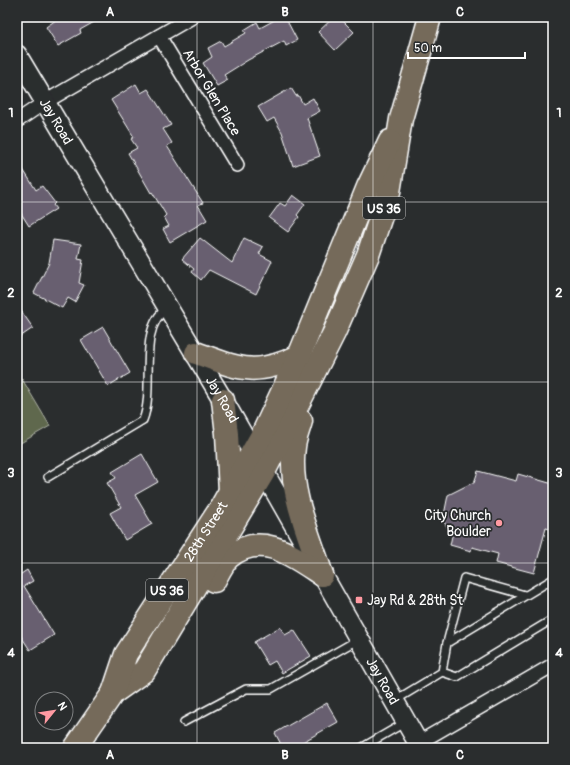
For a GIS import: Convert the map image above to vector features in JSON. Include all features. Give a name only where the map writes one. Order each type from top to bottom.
[{"type":"highway","name":"US 36","points":[[264,472],[315,374],[368,255],[389,192],[401,119],[430,17]]},
{"type":"highway","name":"US 36","points":[[253,453],[299,356],[368,187],[401,119]]},
{"type":"highway","points":[[196,353],[236,368],[250,370],[263,369],[279,365],[299,356]]},
{"type":"highway","points":[[315,374],[294,446],[292,470],[298,498],[322,575]]},
{"type":"highway","points":[[223,400],[228,446],[230,492]]},
{"type":"highway","name":"28th Street","points":[[75,748],[113,693],[126,654],[206,531],[253,453]]},
{"type":"highway","name":"28th Street","points":[[113,693],[144,672],[264,472]]},
{"type":"highway","points":[[144,672],[170,649],[229,558],[243,549],[252,546],[266,546],[281,549],[322,575]]},
{"type":"street","points":[[17,121],[45,102],[192,17]]},
{"type":"street","name":"Arbor Glen Place","points":[[159,36],[237,165]]},
{"type":"street","name":"Jay Road","points":[[17,55],[84,169],[196,353],[420,745]]},
{"type":"street","points":[[420,745],[553,665]]},
{"type":"lane","points":[[48,477],[143,420],[148,403],[152,330],[159,314],[169,307]]},
{"type":"lane","points":[[394,701],[442,672],[447,643],[464,578],[525,595]]},
{"type":"lane","points":[[447,643],[553,579]]},
{"type":"lane","points":[[442,672],[457,677],[553,619]]},
{"type":"lane","points":[[184,722],[246,689],[271,689],[359,639]]},
{"type":"lane","points":[[361,748],[406,722]]},
{"type":"green space","points":[[22,379],[50,426],[17,445],[17,382]]},
{"type":"building","points":[[60,17],[103,17],[80,30],[81,33],[58,46],[46,27]]},
{"type":"building","points":[[280,17],[285,17],[297,40],[286,46],[284,41],[248,60],[224,75],[228,80],[217,86],[203,63],[212,57],[208,48],[221,41],[224,46],[246,33],[244,30],[257,22],[260,28]]},
{"type":"building","points":[[334,17],[339,17],[354,32],[335,50],[318,32]]},
{"type":"building","points":[[136,84],[141,93],[148,89],[171,125],[163,129],[172,143],[167,146],[203,203],[198,205],[207,220],[170,242],[163,229],[169,226],[164,217],[166,215],[152,192],[151,193],[128,153],[137,148],[131,139],[134,137],[111,100]]},
{"type":"building","points":[[291,88],[296,96],[298,95],[303,104],[313,98],[320,111],[307,118],[320,156],[293,166],[282,132],[274,118],[267,122],[258,107]]},
{"type":"building","points":[[17,160],[36,190],[42,186],[55,203],[53,205],[56,209],[29,226],[17,207]]},
{"type":"building","points":[[293,195],[305,204],[297,215],[299,217],[288,232],[269,218],[280,203],[285,206]]},
{"type":"building","points":[[200,238],[232,263],[244,238],[263,247],[259,254],[272,261],[256,294],[209,270],[201,280],[192,272],[194,269],[182,259]]},
{"type":"building","points":[[53,240],[81,244],[78,259],[83,260],[79,283],[84,285],[75,302],[68,298],[62,308],[34,293],[49,263]]},
{"type":"building","points":[[17,305],[33,328],[17,339]]},
{"type":"building","points":[[103,327],[130,373],[108,386],[81,340]]},
{"type":"building","points":[[142,454],[158,482],[135,495],[152,524],[125,540],[110,513],[121,507],[107,483],[116,478],[112,472]]},
{"type":"building","name":"City Church Boulder","points":[[478,471],[516,481],[518,474],[553,484],[553,530],[546,528],[534,573],[496,563],[498,554],[472,547],[471,551],[450,545],[452,536],[443,520],[448,495],[474,483]]},
{"type":"building","points":[[27,570],[33,581],[24,586],[54,635],[30,650],[17,630],[17,573],[18,576]]},
{"type":"building","points":[[280,627],[285,635],[294,630],[311,656],[282,673],[275,661],[268,665],[254,642]]},
{"type":"building","points":[[327,703],[338,722],[292,748],[283,748],[275,733]]},
{"type":"place","name":"City Church Boulder","points":[[499,523]]},
{"type":"place","name":"Jay Rd & 28th St","points":[[359,600]]}]
